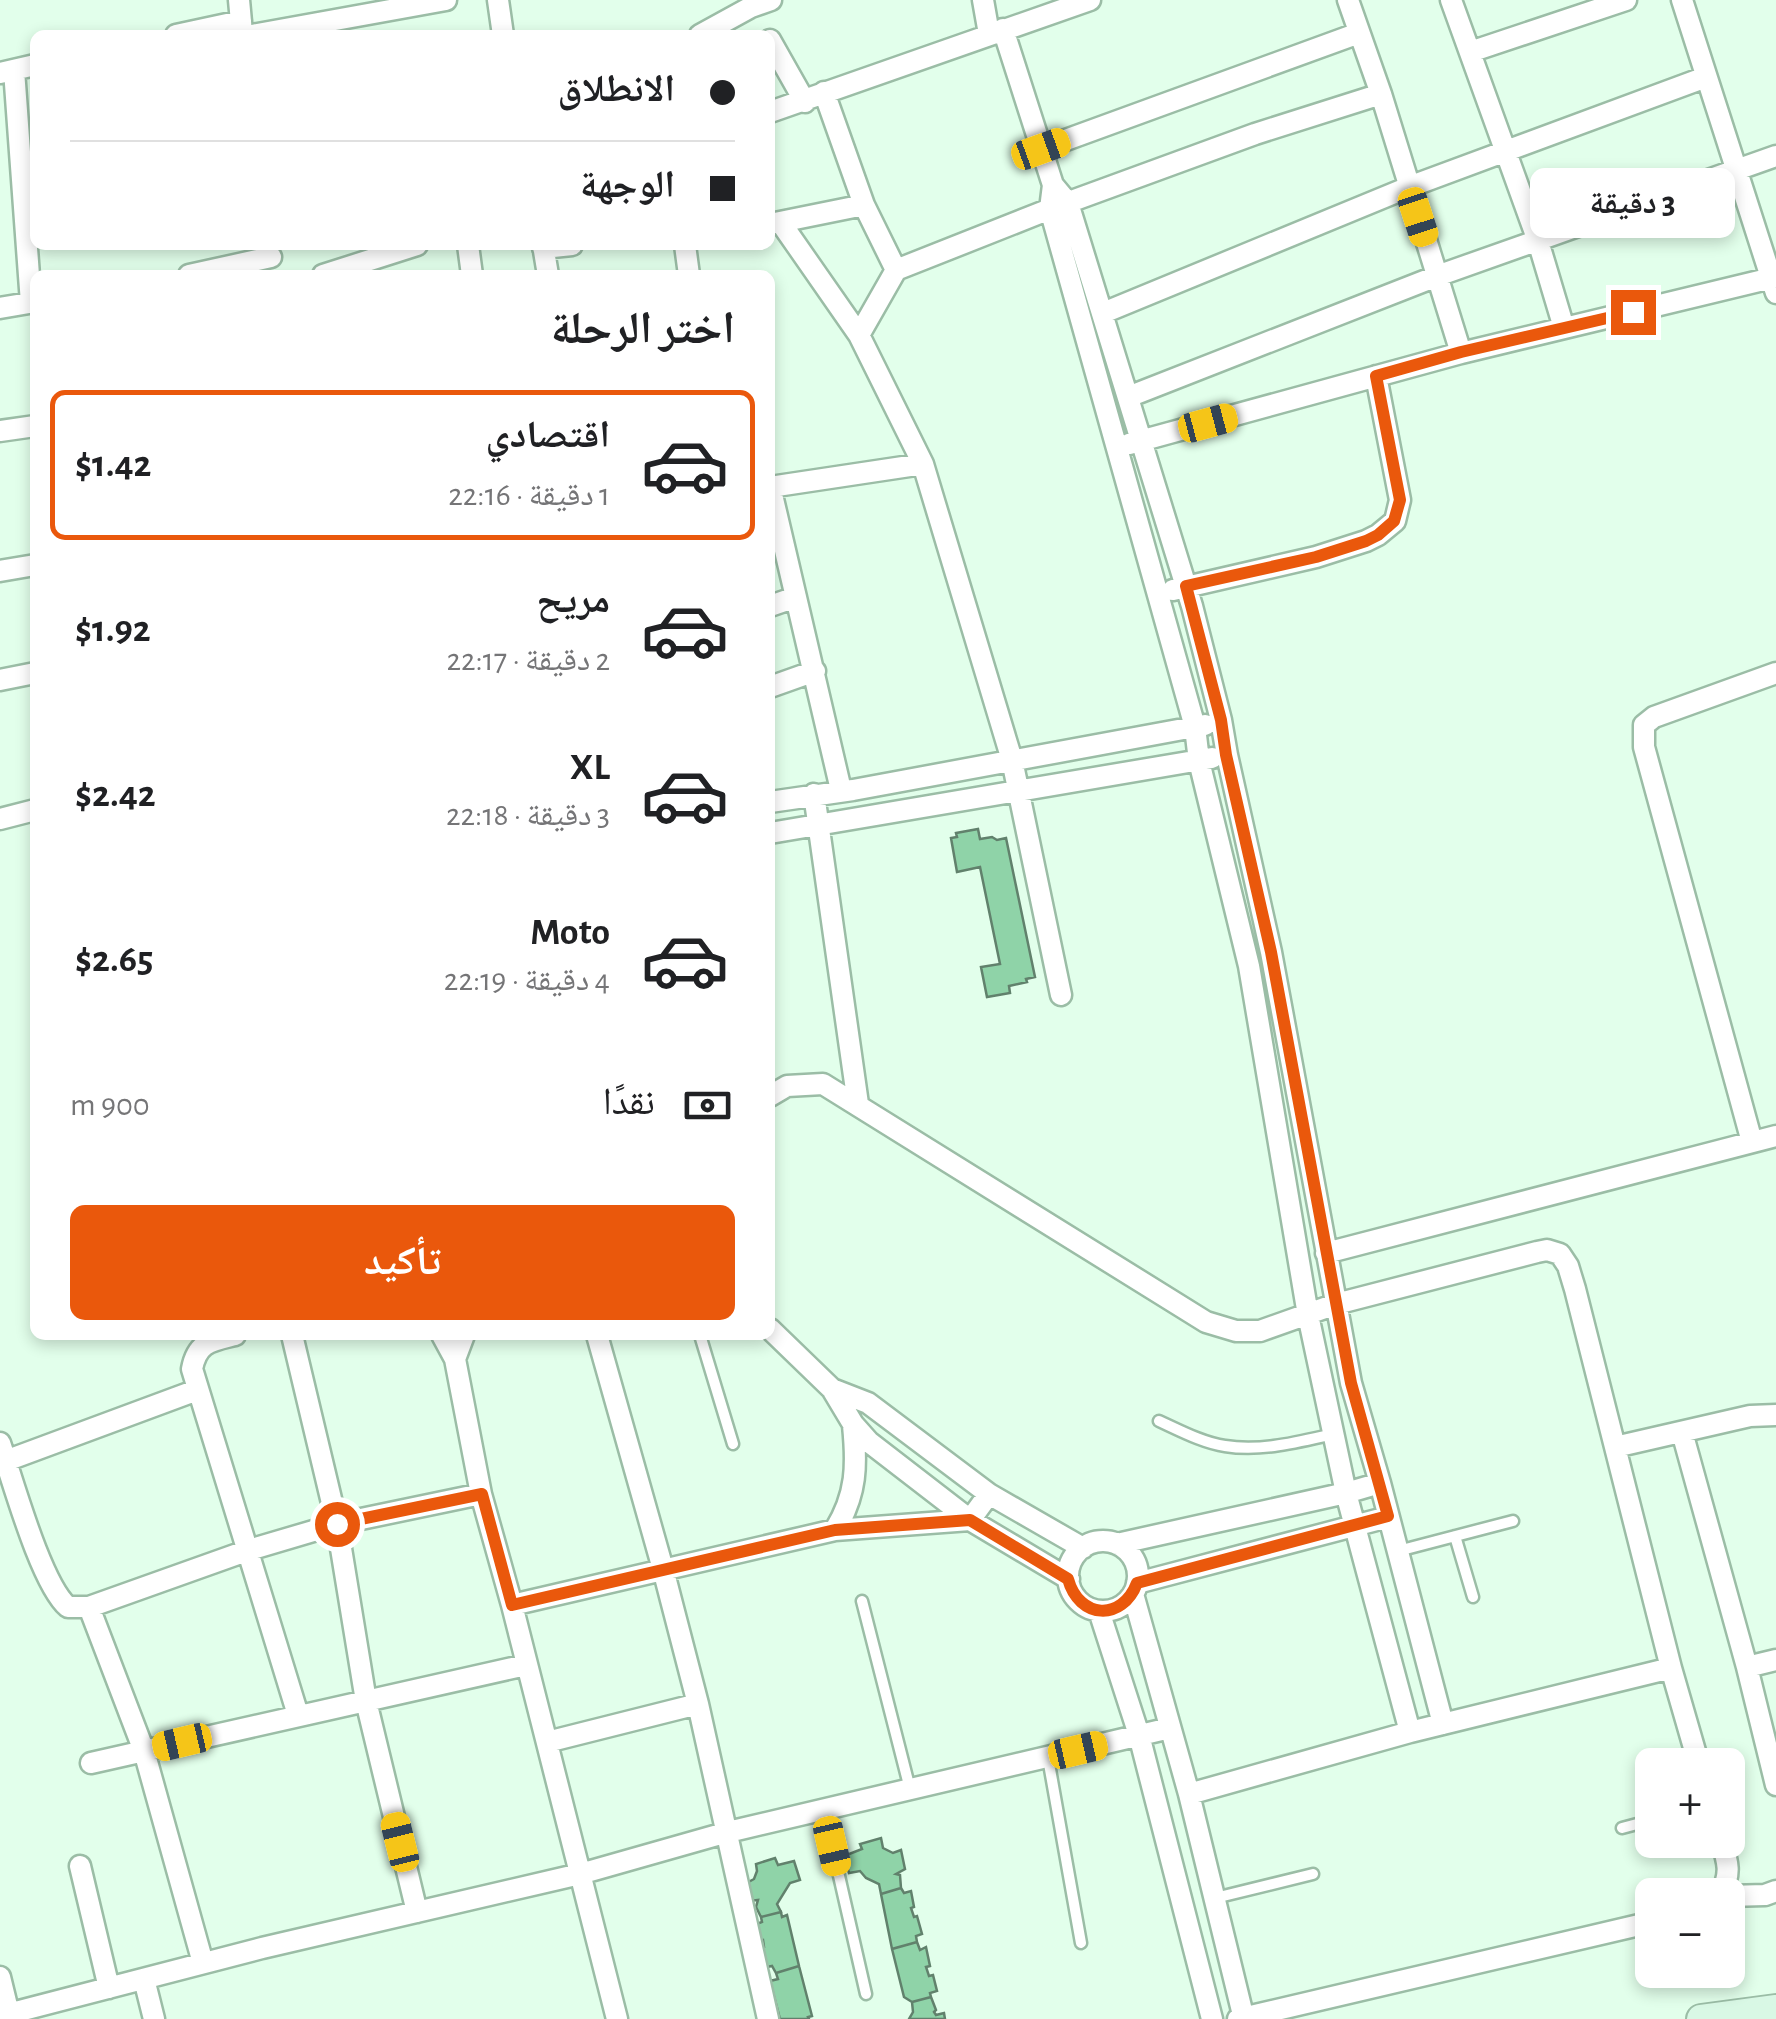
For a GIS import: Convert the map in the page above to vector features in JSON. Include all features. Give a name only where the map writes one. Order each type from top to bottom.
[{"type":"street","points":[[204,30],[446,0]]},
{"type":"street","points":[[498,0],[503,30]]},
{"type":"street","points":[[983,0],[1053,185],[1117,447],[1195,728],[1199,761],[1249,966],[1308,1314],[1346,1493],[1410,1732]]},
{"type":"street","points":[[775,111],[1090,0]]},
{"type":"street","points":[[1348,0],[1461,352]]},
{"type":"street","points":[[1451,0],[1538,240],[1564,328]]},
{"type":"street","points":[[1470,52],[1626,0]]},
{"type":"street","points":[[1117,447],[1461,352],[1774,283],[1682,0]]},
{"type":"street","points":[[709,30],[757,2],[766,30]]},
{"type":"street","points":[[1041,149],[1360,33]]},
{"type":"street","points":[[775,50],[804,102]]},
{"type":"street","points":[[16,69],[31,270]]},
{"type":"street","points":[[1103,313],[1408,187],[1706,77]]},
{"type":"street","points":[[824,92],[864,205],[896,270]]},
{"type":"street","points":[[859,335],[896,270],[1255,134],[1381,94]]},
{"type":"street","points":[[1128,397],[1437,276],[1776,156]]},
{"type":"street","points":[[864,205],[775,224],[859,335],[923,464],[1012,760],[1061,996]]},
{"type":"street","points":[[1059,206],[1103,313],[1186,586],[1221,720],[1304,1120],[1351,1383],[1443,1724]]},
{"type":"street","points":[[339,270],[401,250]]},
{"type":"street","points":[[215,270],[273,259]]},
{"type":"street","points":[[0,308],[30,303]]},
{"type":"street","points":[[1158,595],[1333,552],[1378,535],[1394,521],[1400,500],[1376,376]]},
{"type":"street","points":[[0,431],[30,427]]},
{"type":"street","points":[[775,485],[923,464]]},
{"type":"street","points":[[775,507],[842,790]]},
{"type":"street","points":[[0,571],[30,566]]},
{"type":"street","points":[[775,604],[796,597]]},
{"type":"street","points":[[775,686],[815,671]]},
{"type":"street","points":[[1752,1142],[1644,746],[1644,725],[1654,717],[1776,673]]},
{"type":"street","points":[[0,680],[30,674]]},
{"type":"street","points":[[775,801],[1195,728],[1221,720]]},
{"type":"street","points":[[775,832],[1226,755]]},
{"type":"street","points":[[814,794],[858,1104]]},
{"type":"street","points":[[0,818],[30,811]]},
{"type":"street","points":[[775,1093],[787,1086],[823,1084],[1206,1322],[1236,1331],[1260,1331],[1336,1304],[1537,1252],[1560,1254],[1575,1289],[1694,1748]]},
{"type":"street","points":[[1326,1253],[1776,1136]]},
{"type":"street","points":[[775,1334],[832,1389],[869,1442],[970,1520],[1068,1579]]},
{"type":"street","points":[[220,1340],[196,1351],[192,1369],[196,1390],[298,1715]]},
{"type":"street","points":[[293,1340],[337,1524],[366,1701],[417,1912]]},
{"type":"street","points":[[445,1340],[455,1360],[482,1494],[617,2019]]},
{"type":"street","points":[[455,1360],[462,1340]]},
{"type":"street","points":[[598,1340],[698,1704],[768,2019]]},
{"type":"street","points":[[832,1389],[868,1403],[989,1494],[1083,1548]]},
{"type":"street","points":[[196,1390],[2,1456],[40,1558],[56,1594],[68,1607],[89,1607],[248,1550],[337,1524],[482,1494]]},
{"type":"street","points":[[835,1530],[848,1510],[854,1479],[853,1424],[868,1403]]},
{"type":"street","points":[[1615,1447],[1750,1416],[1776,1416]]},
{"type":"street","points":[[1682,1432],[1748,1667],[1776,1784]]},
{"type":"street","points":[[1117,1544],[1380,1484]]},
{"type":"street","points":[[512,1605],[835,1530],[970,1520],[989,1494]]},
{"type":"street","points":[[1388,1516],[1135,1589],[1119,1608],[1099,1611],[1078,1600],[1068,1579],[1070,1567],[1074,1556],[1094,1542],[1117,1544],[1134,1560],[1138,1571],[1135,1589],[1242,2019],[1635,1926]]},
{"type":"street","points":[[89,1607],[144,1751],[203,1963]]},
{"type":"street","points":[[1099,1611],[1140,1735],[1212,2019]]},
{"type":"street","points":[[1748,1667],[1776,1660]]},
{"type":"street","points":[[92,1763],[526,1665]]},
{"type":"street","points":[[1189,1794],[1410,1732],[1671,1668]]},
{"type":"street","points":[[548,1742],[698,1704]]},
{"type":"street","points":[[0,1978],[5,2015],[203,1963],[580,1874],[728,1832],[1170,1728]]},
{"type":"street","points":[[80,1866],[109,1988]]},
{"type":"street","points":[[1745,1896],[1776,1892]]},
{"type":"street","points":[[144,1978],[154,2019]]},
{"type":"street","points":[[1701,2019],[1776,2009]]},
{"type":"lane","points":[[702,1340],[733,1444]]},
{"type":"lane","points":[[1158,1421],[1221,1446],[1244,1448],[1279,1446],[1334,1434]]},
{"type":"lane","points":[[1397,1551],[1513,1521]]},
{"type":"lane","points":[[1455,1536],[1473,1597]]},
{"type":"lane","points":[[862,1601],[910,1789]]},
{"type":"lane","points":[[1047,1757],[1081,1943]]},
{"type":"lane","points":[[824,1810],[866,1994]]},
{"type":"lane","points":[[1622,1828],[1635,1825]]},
{"type":"lane","points":[[1214,1898],[1314,1874]]},
{"type":"building","points":[[978,829],[980,839],[1006,838],[1035,977],[1009,986],[1010,993],[987,997],[981,967],[1000,964],[980,867],[957,872],[951,838],[957,837],[956,833]]},
{"type":"building","points":[[881,1838],[883,1848],[893,1853],[901,1850],[905,1869],[896,1874],[900,1875],[901,1888],[881,1894],[879,1884],[860,1871],[849,1873],[844,1856],[862,1849],[860,1844]]},
{"type":"building","points":[[775,1858],[778,1865],[794,1861],[800,1880],[790,1883],[777,1904],[781,1912],[761,1917],[756,1907],[758,1900],[749,1901],[745,1884],[754,1879],[756,1864]]},
{"type":"building","points":[[901,1888],[904,1893],[911,1891],[911,1908],[922,1934],[916,1936],[917,1942],[892,1949],[881,1894]]},
{"type":"building","points":[[781,1912],[782,1917],[787,1915],[799,1966],[776,1973],[772,1966],[767,1967],[759,1950],[764,1947],[763,1940],[758,1941],[754,1925],[762,1922],[761,1917]]},
{"type":"building","points":[[917,1942],[920,1950],[926,1947],[930,1966],[926,1967],[929,1976],[933,1975],[937,1991],[930,1993],[931,1997],[912,2002],[904,1997],[892,1949]]},
{"type":"building","points":[[799,1966],[812,2016],[780,2019],[770,1981],[778,1979],[776,1973]]},
{"type":"building","points":[[931,1997],[934,2012],[944,2013],[945,2019],[909,2019],[912,2002]]},
{"type":"route","points":[[337,1524],[482,1494],[512,1605],[835,1530],[970,1520],[1068,1579],[1078,1600],[1099,1611],[1119,1608],[1133,1594],[1137,1583],[1388,1516],[1351,1383],[1271,952],[1221,720],[1186,586],[1316,557],[1366,541],[1387,529],[1394,521],[1400,500],[1376,376],[1633,312]]}]
